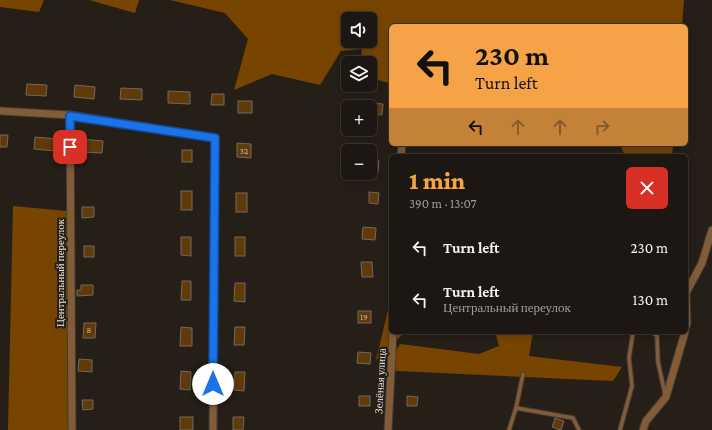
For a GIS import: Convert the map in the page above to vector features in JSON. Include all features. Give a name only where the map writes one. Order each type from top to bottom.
[{"type":"street","points":[[0,111],[70,116],[215,138],[213,430]]},
{"type":"street","name":"Центральный переулок","points":[[70,116],[72,430]]},
{"type":"street","points":[[688,289],[702,263],[712,230]]},
{"type":"street","name":"Зелёная улица","points":[[388,430],[393,334]]},
{"type":"street","points":[[643,430],[646,421],[666,397],[684,334]]},
{"type":"lane","points":[[620,430],[632,386],[629,358],[633,334]]},
{"type":"lane","points":[[654,334],[657,336],[658,362],[666,397]]},
{"type":"lane","points":[[509,430],[516,408],[523,374]]},
{"type":"lane","points":[[516,408],[573,418],[579,430]]},
{"type":"shaded area","points":[[0,0],[44,0],[39,12],[0,7]]},
{"type":"shaded area","points":[[89,0],[139,0],[135,13]]},
{"type":"shaded area","points":[[170,0],[684,0],[682,24],[389,24],[389,83],[377,80],[377,56],[361,56],[362,49],[341,51],[320,85],[272,74],[234,90],[248,39],[225,13]]},
{"type":"shaded area","points":[[621,146],[673,146],[672,154],[624,154]]},
{"type":"shaded area","points":[[13,206],[67,211],[68,430],[8,430]]},
{"type":"shaded area","points":[[389,306],[389,334],[403,334],[376,360]]},
{"type":"shaded area","points":[[496,334],[533,334],[529,356],[622,367],[613,381],[397,371],[387,366],[400,344],[479,354],[499,346]]},
{"type":"building","points":[[27,84],[47,85],[46,96],[26,95]]},
{"type":"building","points":[[75,85],[95,87],[94,99],[74,97]]},
{"type":"building","points":[[121,88],[142,89],[142,100],[120,99]]},
{"type":"building","points":[[168,91],[190,92],[190,104],[168,103]]},
{"type":"building","points":[[212,94],[224,94],[224,105],[211,105]]},
{"type":"building","points":[[238,101],[252,101],[252,113],[238,113]]},
{"type":"building","points":[[377,103],[383,104],[382,115],[377,115]]},
{"type":"building","points":[[0,135],[8,135],[7,147],[0,147]]},
{"type":"building","points":[[35,137],[57,139],[56,151],[34,149]]},
{"type":"building","points":[[82,139],[103,141],[102,153],[81,152]]},
{"type":"building","points":[[237,143],[251,144],[251,158],[237,157]]},
{"type":"building","points":[[182,150],[192,150],[192,162],[182,162]]},
{"type":"building","points":[[377,161],[379,161],[377,172]]},
{"type":"building","points":[[181,191],[192,191],[192,210],[181,210]]},
{"type":"building","points":[[369,192],[379,193],[378,204],[369,203]]},
{"type":"building","points":[[236,193],[247,193],[247,212],[236,212]]},
{"type":"building","points":[[82,207],[94,207],[94,217],[82,218]]},
{"type":"building","points":[[363,227],[376,228],[375,240],[362,239]]},
{"type":"building","points":[[181,237],[191,237],[191,256],[181,255]]},
{"type":"building","points":[[235,237],[245,237],[245,256],[235,256]]},
{"type":"building","points":[[84,246],[94,246],[94,257],[84,257]]},
{"type":"building","points":[[361,262],[372,262],[373,277],[362,277]]},
{"type":"building","points":[[182,281],[191,281],[191,300],[181,300]]},
{"type":"building","points":[[235,283],[245,283],[245,302],[234,301]]},
{"type":"building","points":[[81,285],[93,285],[93,295],[77,296],[77,290],[81,290]]},
{"type":"building","points":[[358,311],[371,311],[371,323],[358,323]]},
{"type":"building","points":[[84,323],[96,323],[95,338],[83,338]]},
{"type":"building","points":[[181,327],[192,328],[192,346],[180,346]]},
{"type":"building","points":[[235,327],[245,327],[244,345],[234,345]]},
{"type":"building","points":[[358,352],[371,353],[370,364],[357,363]]},
{"type":"building","points":[[79,359],[92,360],[92,372],[78,371]]},
{"type":"building","points":[[181,371],[191,372],[190,390],[180,389]]},
{"type":"building","points":[[235,372],[245,372],[244,391],[234,390]]},
{"type":"building","points":[[359,396],[370,396],[370,406],[359,406]]},
{"type":"building","points":[[407,396],[418,397],[417,406],[407,406]]},
{"type":"building","points":[[82,400],[93,400],[93,409],[83,410]]},
{"type":"building","points":[[180,417],[193,417],[193,430],[180,430]]},
{"type":"building","points":[[233,417],[244,417],[243,430],[233,430]]},
{"type":"building","points":[[555,418],[564,421],[561,430],[552,427]]},
{"type":"route","points":[[70,147],[70,116],[215,138],[213,384]]}]
